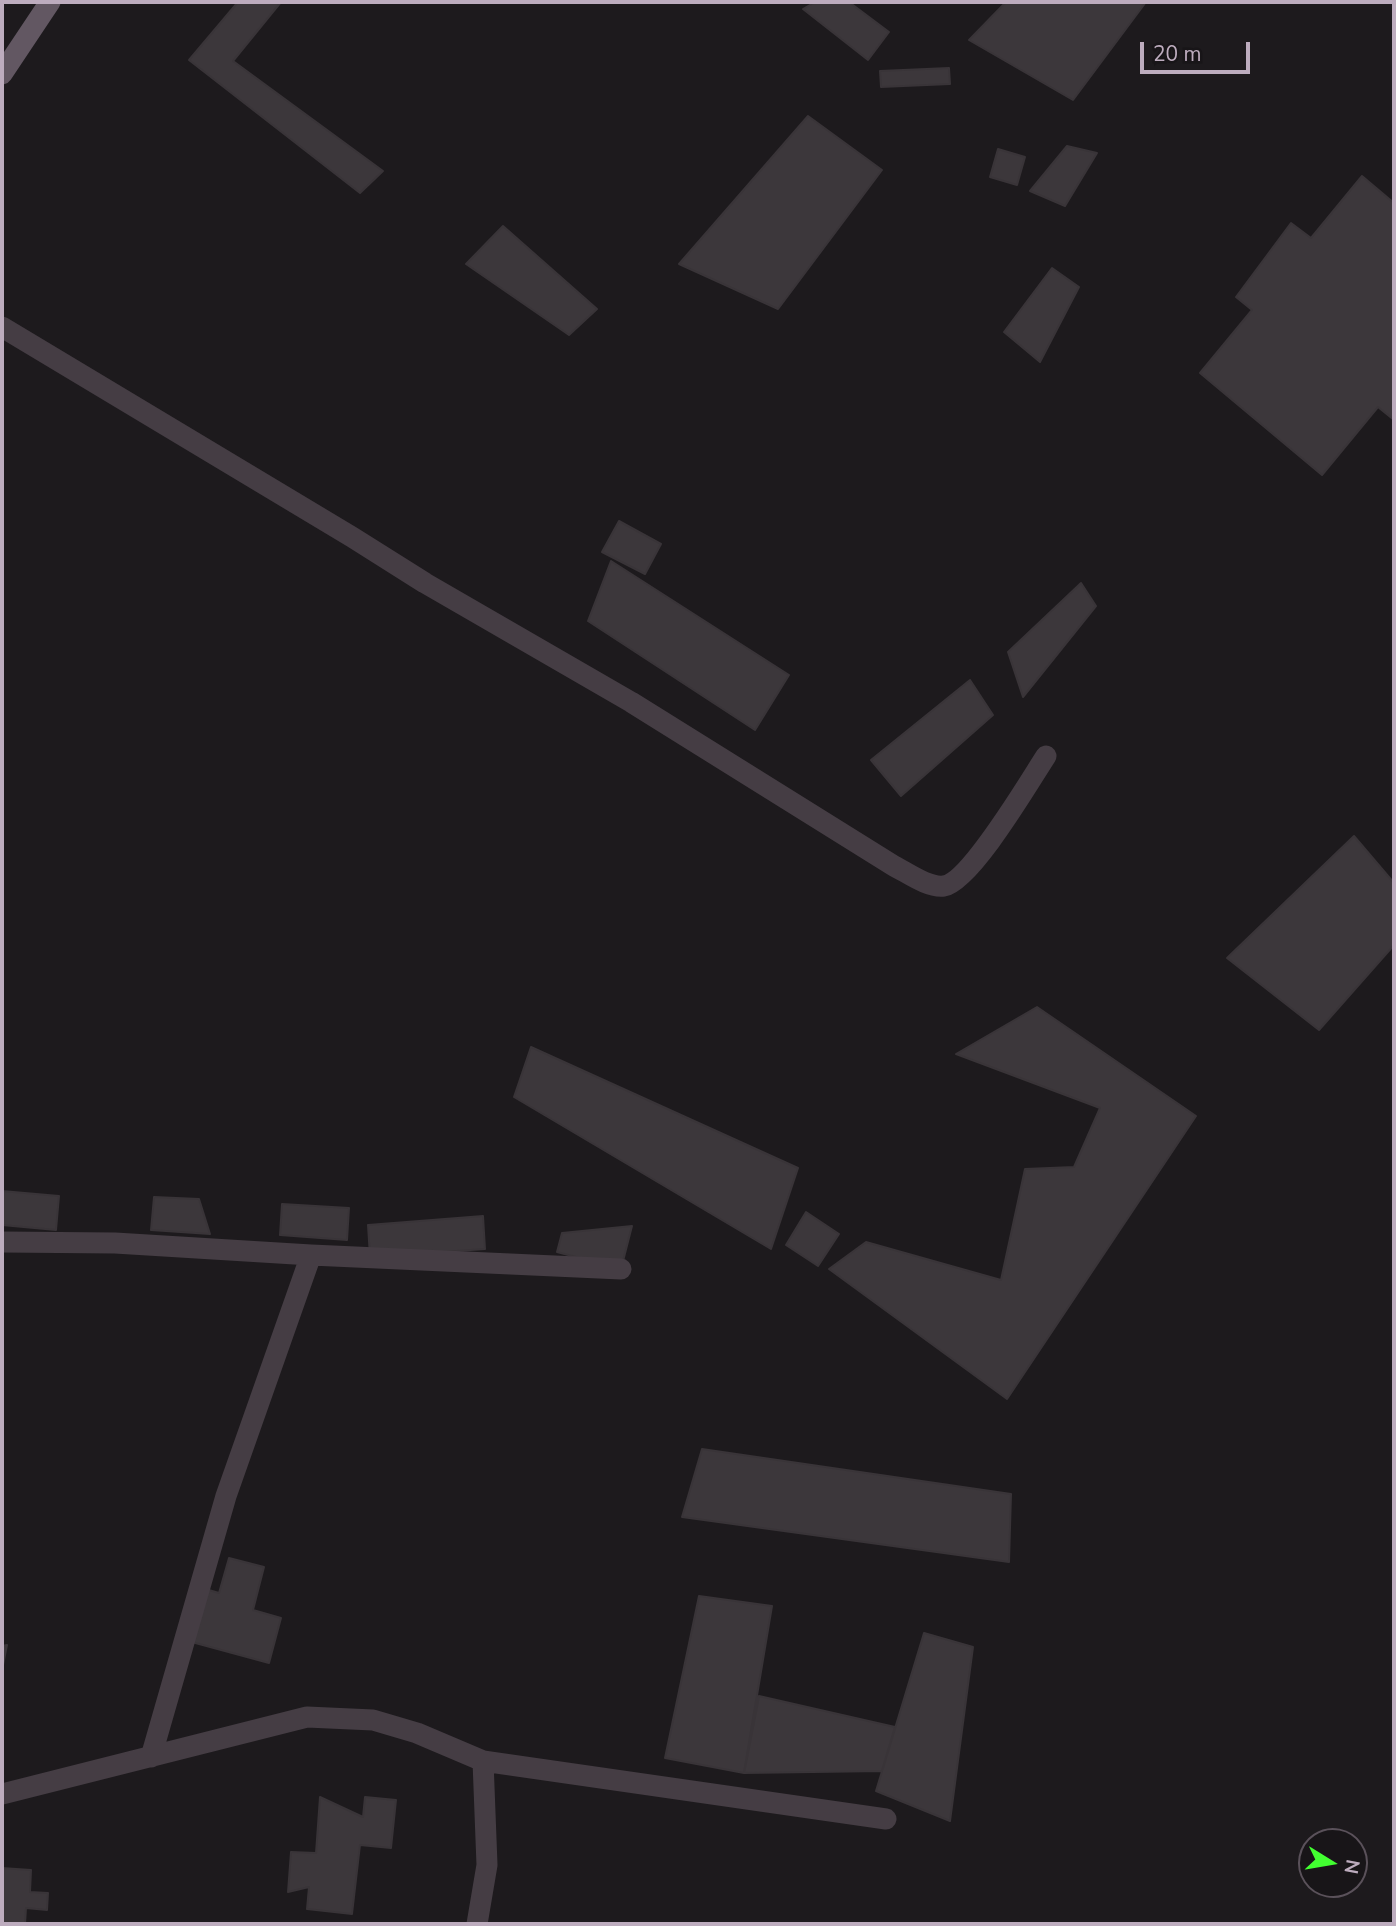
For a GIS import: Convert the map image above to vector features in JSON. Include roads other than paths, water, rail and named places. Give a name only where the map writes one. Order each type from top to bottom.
[{"type":"main road","points":[[2,74],[50,2]]},
{"type":"street","points":[[2,327],[425,583],[631,702],[894,866],[928,883],[942,886],[968,870],[1046,756]]},
{"type":"street","points":[[2,1242],[116,1243],[621,1269]]},
{"type":"street","points":[[151,1757],[226,1496],[311,1255]]},
{"type":"street","points":[[2,1794],[307,1717],[373,1720],[417,1733],[482,1761],[886,1819]]},
{"type":"street","points":[[477,1924],[487,1865],[482,1761]]}]
